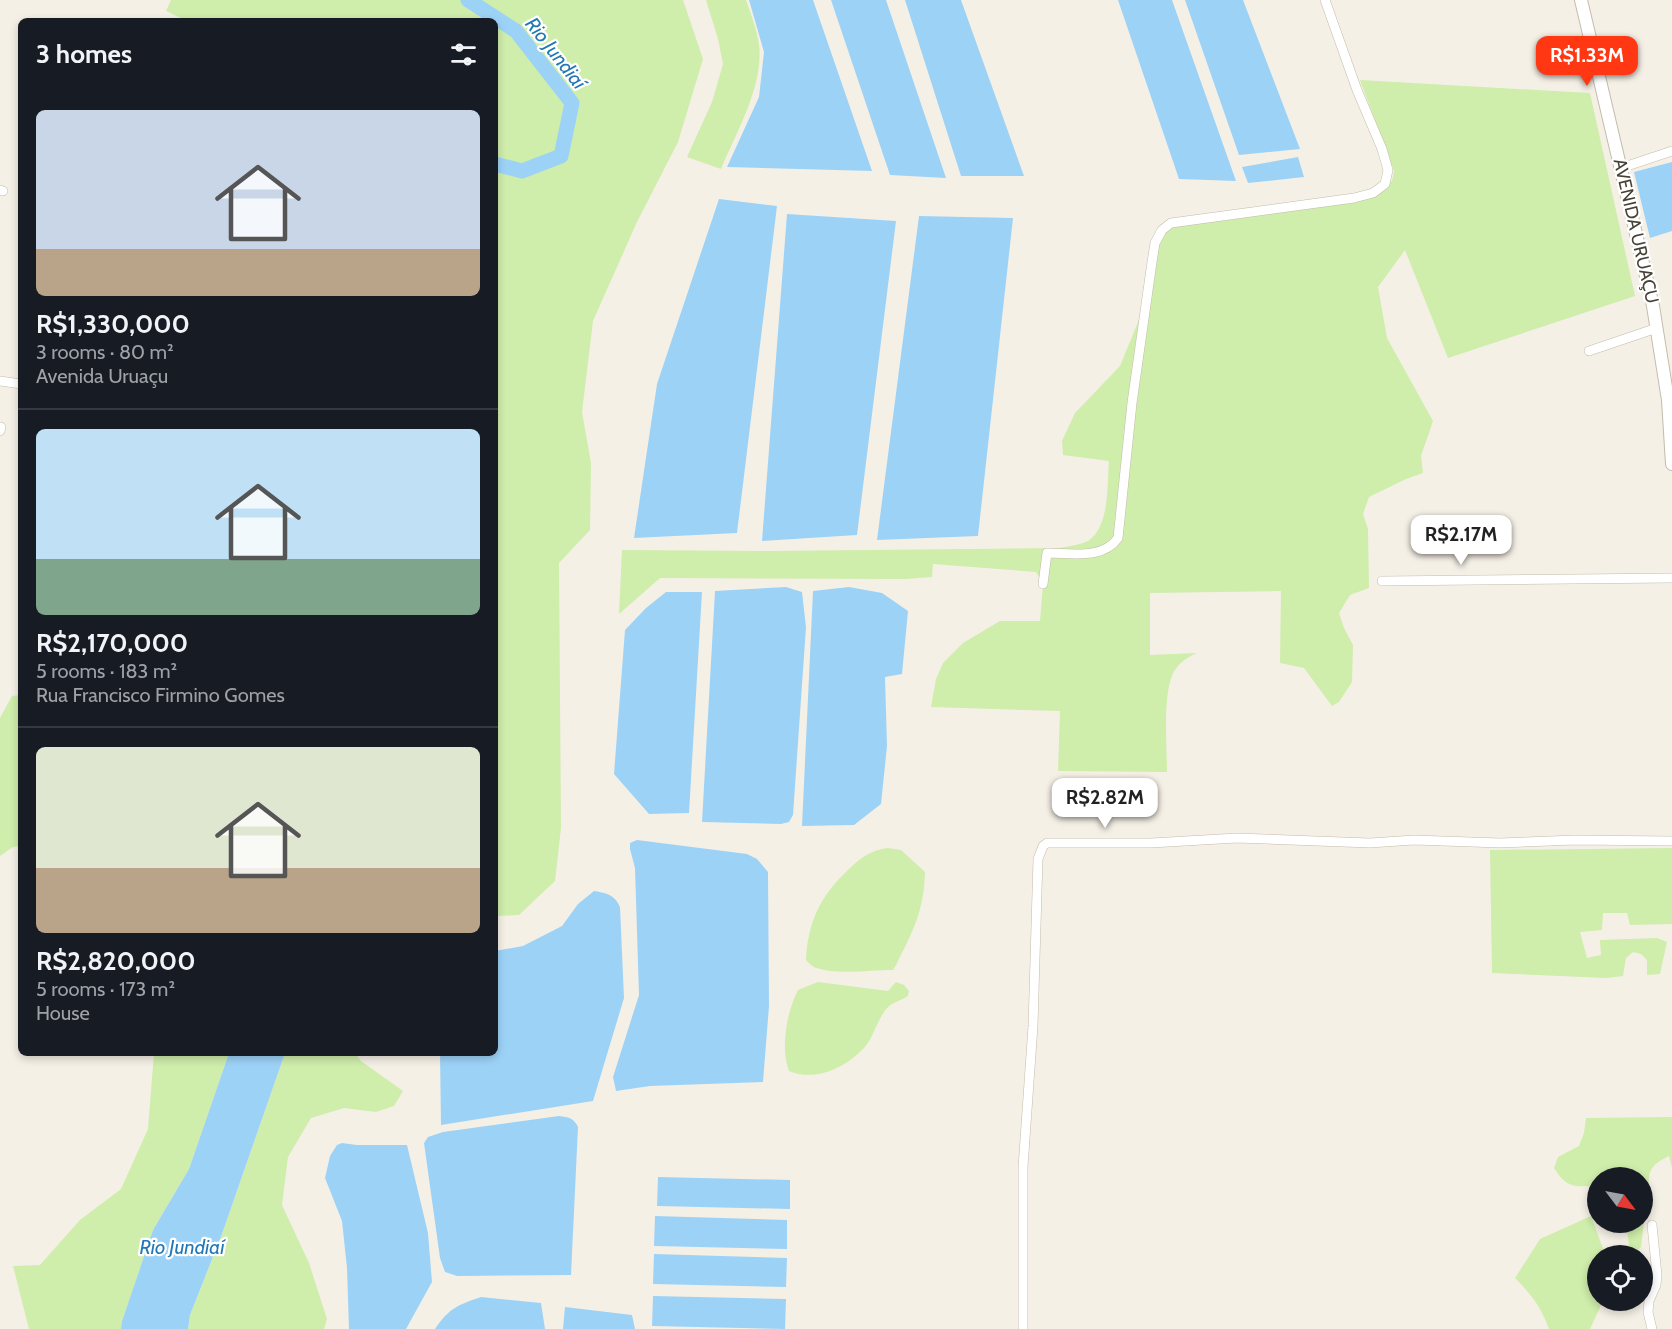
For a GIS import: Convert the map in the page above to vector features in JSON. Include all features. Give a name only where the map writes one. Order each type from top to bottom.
[{"type":"street","points":[[1043,584],[1047,553],[1094,553],[1112,546],[1118,538],[1132,403],[1147,294],[1155,243],[1162,230],[1171,223],[1354,198],[1372,194],[1385,184],[1389,170],[1325,0]]},
{"type":"street","name":"AVENIDA URUAÇU","points":[[1581,0],[1657,328],[1668,400],[1672,457]]},
{"type":"street","points":[[1621,168],[1672,151]]},
{"type":"street","points":[[1589,351],[1657,328]]},
{"type":"street","points":[[0,381],[18,384]]},
{"type":"street","points":[[1382,581],[1672,578]]},
{"type":"street","points":[[1023,1329],[1023,1167],[1033,1026],[1038,859],[1043,846],[1047,843],[1151,843],[1238,838],[1370,843],[1414,840],[1500,843],[1575,840],[1672,841]]},
{"type":"street","points":[[1652,1329],[1648,1312],[1649,1301],[1656,1285],[1657,1275],[1653,1233]]},
{"type":"green space","points":[[171,0],[683,0],[703,59],[678,142],[637,222],[593,321],[582,412],[591,463],[590,530],[559,563],[561,828],[555,881],[519,915],[498,916],[498,18],[181,18],[166,11]]},
{"type":"green space","points":[[706,0],[746,0],[759,45],[757,76],[753,92],[721,169],[687,157],[712,102],[723,64]]},
{"type":"green space","points":[[1360,80],[1590,93],[1635,296],[1448,358],[1405,250],[1378,287],[1387,338],[1433,421],[1421,456],[1423,473],[1369,497],[1363,514],[1368,529],[1369,588],[1350,595],[1339,613],[1353,645],[1352,682],[1339,702],[1332,706],[1304,668],[1280,663],[1281,591],[1150,593],[1150,655],[1197,653],[1187,658],[1175,670],[1168,690],[1167,772],[1058,771],[1060,711],[931,707],[936,679],[943,663],[963,643],[1000,621],[1040,621],[1043,584],[1036,572],[933,564],[932,577],[906,579],[660,578],[619,614],[622,550],[1060,548],[1088,541],[1095,534],[1104,516],[1109,461],[1063,455],[1062,441],[1075,413],[1120,366],[1145,305],[1155,243],[1171,223],[1354,198],[1392,181],[1394,171]]},
{"type":"green space","points":[[18,695],[18,846],[13,847],[0,856],[0,718],[12,696]]},
{"type":"green space","points":[[888,848],[901,850],[925,872],[920,910],[908,942],[893,970],[854,972],[825,970],[812,966],[806,960],[809,934],[823,900],[838,880],[857,862],[866,855]]},
{"type":"green space","points":[[1672,848],[1672,924],[1630,925],[1627,913],[1603,913],[1602,930],[1580,932],[1587,958],[1601,955],[1600,940],[1657,938],[1667,942],[1660,974],[1647,975],[1647,960],[1641,954],[1633,952],[1626,958],[1623,976],[1607,978],[1492,973],[1490,850]]},
{"type":"green space","points":[[818,982],[888,991],[896,982],[904,985],[909,991],[908,996],[888,1007],[864,1048],[848,1062],[820,1074],[799,1074],[789,1071],[786,1062],[785,1041],[788,1019],[798,990]]},
{"type":"green space","points":[[154,1056],[228,1056],[189,1169],[153,1230],[121,1329],[29,1329],[13,1266],[40,1265],[80,1220],[121,1189],[148,1129]]},
{"type":"green space","points":[[284,1056],[357,1056],[403,1091],[394,1106],[376,1112],[344,1108],[311,1118],[288,1157],[282,1205],[309,1263],[327,1319],[324,1329],[188,1329],[190,1315],[222,1234]]},
{"type":"green space","points":[[1672,1117],[1672,1168],[1669,1156],[1653,1168],[1587,1167],[1587,1186],[1566,1182],[1554,1168],[1558,1157],[1579,1146],[1586,1118]]},
{"type":"green space","points":[[1587,1218],[1587,1233],[1597,1233],[1602,1245],[1587,1245],[1587,1311],[1598,1311],[1590,1329],[1549,1329],[1535,1301],[1515,1278],[1540,1239]]},
{"type":"green space","points":[[1627,1233],[1643,1233],[1641,1245],[1629,1245]]},
{"type":"water","points":[[749,0],[813,0],[872,171],[727,167],[759,97],[764,52]]},
{"type":"water","points":[[831,0],[886,0],[946,178],[890,175]]},
{"type":"water","points":[[905,0],[961,0],[1024,176],[961,176]]},
{"type":"water","points":[[1118,0],[1172,0],[1236,181],[1179,179]]},
{"type":"water","points":[[1185,0],[1243,0],[1300,149],[1239,155]]},
{"type":"water","points":[[1298,157],[1304,177],[1248,183],[1242,167]]},
{"type":"water","points":[[1672,162],[1672,231],[1650,238],[1634,172]]},
{"type":"water","points":[[719,199],[777,206],[737,533],[634,538],[657,384]]},
{"type":"water","points":[[787,214],[896,221],[857,535],[762,541]]},
{"type":"water","points":[[919,216],[1013,218],[978,536],[877,540]]},
{"type":"water","points":[[786,587],[802,592],[806,627],[793,815],[789,822],[781,824],[702,822],[715,591]]},
{"type":"water","points":[[849,587],[882,593],[908,611],[902,674],[885,677],[887,746],[881,804],[854,825],[802,826],[813,591]]},
{"type":"water","points":[[666,592],[702,592],[689,813],[649,814],[614,774],[625,630],[646,608]]},
{"type":"water","points":[[637,840],[747,854],[757,859],[768,872],[769,1006],[763,1082],[650,1086],[616,1091],[613,1077],[639,995],[635,868],[630,849],[630,843]]},
{"type":"water","points":[[594,891],[610,895],[620,907],[624,998],[593,1101],[441,1125],[440,1056],[498,1056],[498,950],[523,946],[562,926],[578,904]]},
{"type":"water","name":"Rio Jundiaí","points":[[228,1056],[284,1056],[222,1234],[190,1315],[188,1329],[121,1329],[153,1230],[189,1169]]},
{"type":"water","points":[[559,1116],[570,1118],[578,1127],[571,1275],[457,1276],[445,1272],[440,1258],[424,1143],[428,1137],[443,1132]]},
{"type":"water","points":[[342,1143],[407,1145],[428,1233],[432,1282],[406,1329],[349,1329],[347,1268],[342,1221],[325,1178],[330,1156],[337,1145]]},
{"type":"water","points":[[658,1177],[790,1180],[790,1209],[657,1206]]},
{"type":"water","points":[[655,1216],[787,1220],[787,1249],[654,1246]]},
{"type":"water","points":[[654,1254],[787,1258],[786,1287],[653,1284]]},
{"type":"water","points":[[653,1296],[786,1299],[785,1329],[652,1326]]},
{"type":"water","points":[[481,1297],[541,1303],[545,1329],[435,1329],[455,1308]]},
{"type":"water","points":[[565,1307],[632,1315],[635,1329],[563,1329]]},
{"type":"waterway","name":"Rio Jundiaí","points":[[468,0],[496,18]]},
{"type":"waterway","name":"Rio Jundiaí","points":[[498,19],[516,31],[572,103],[561,156],[522,171],[498,165]]}]
